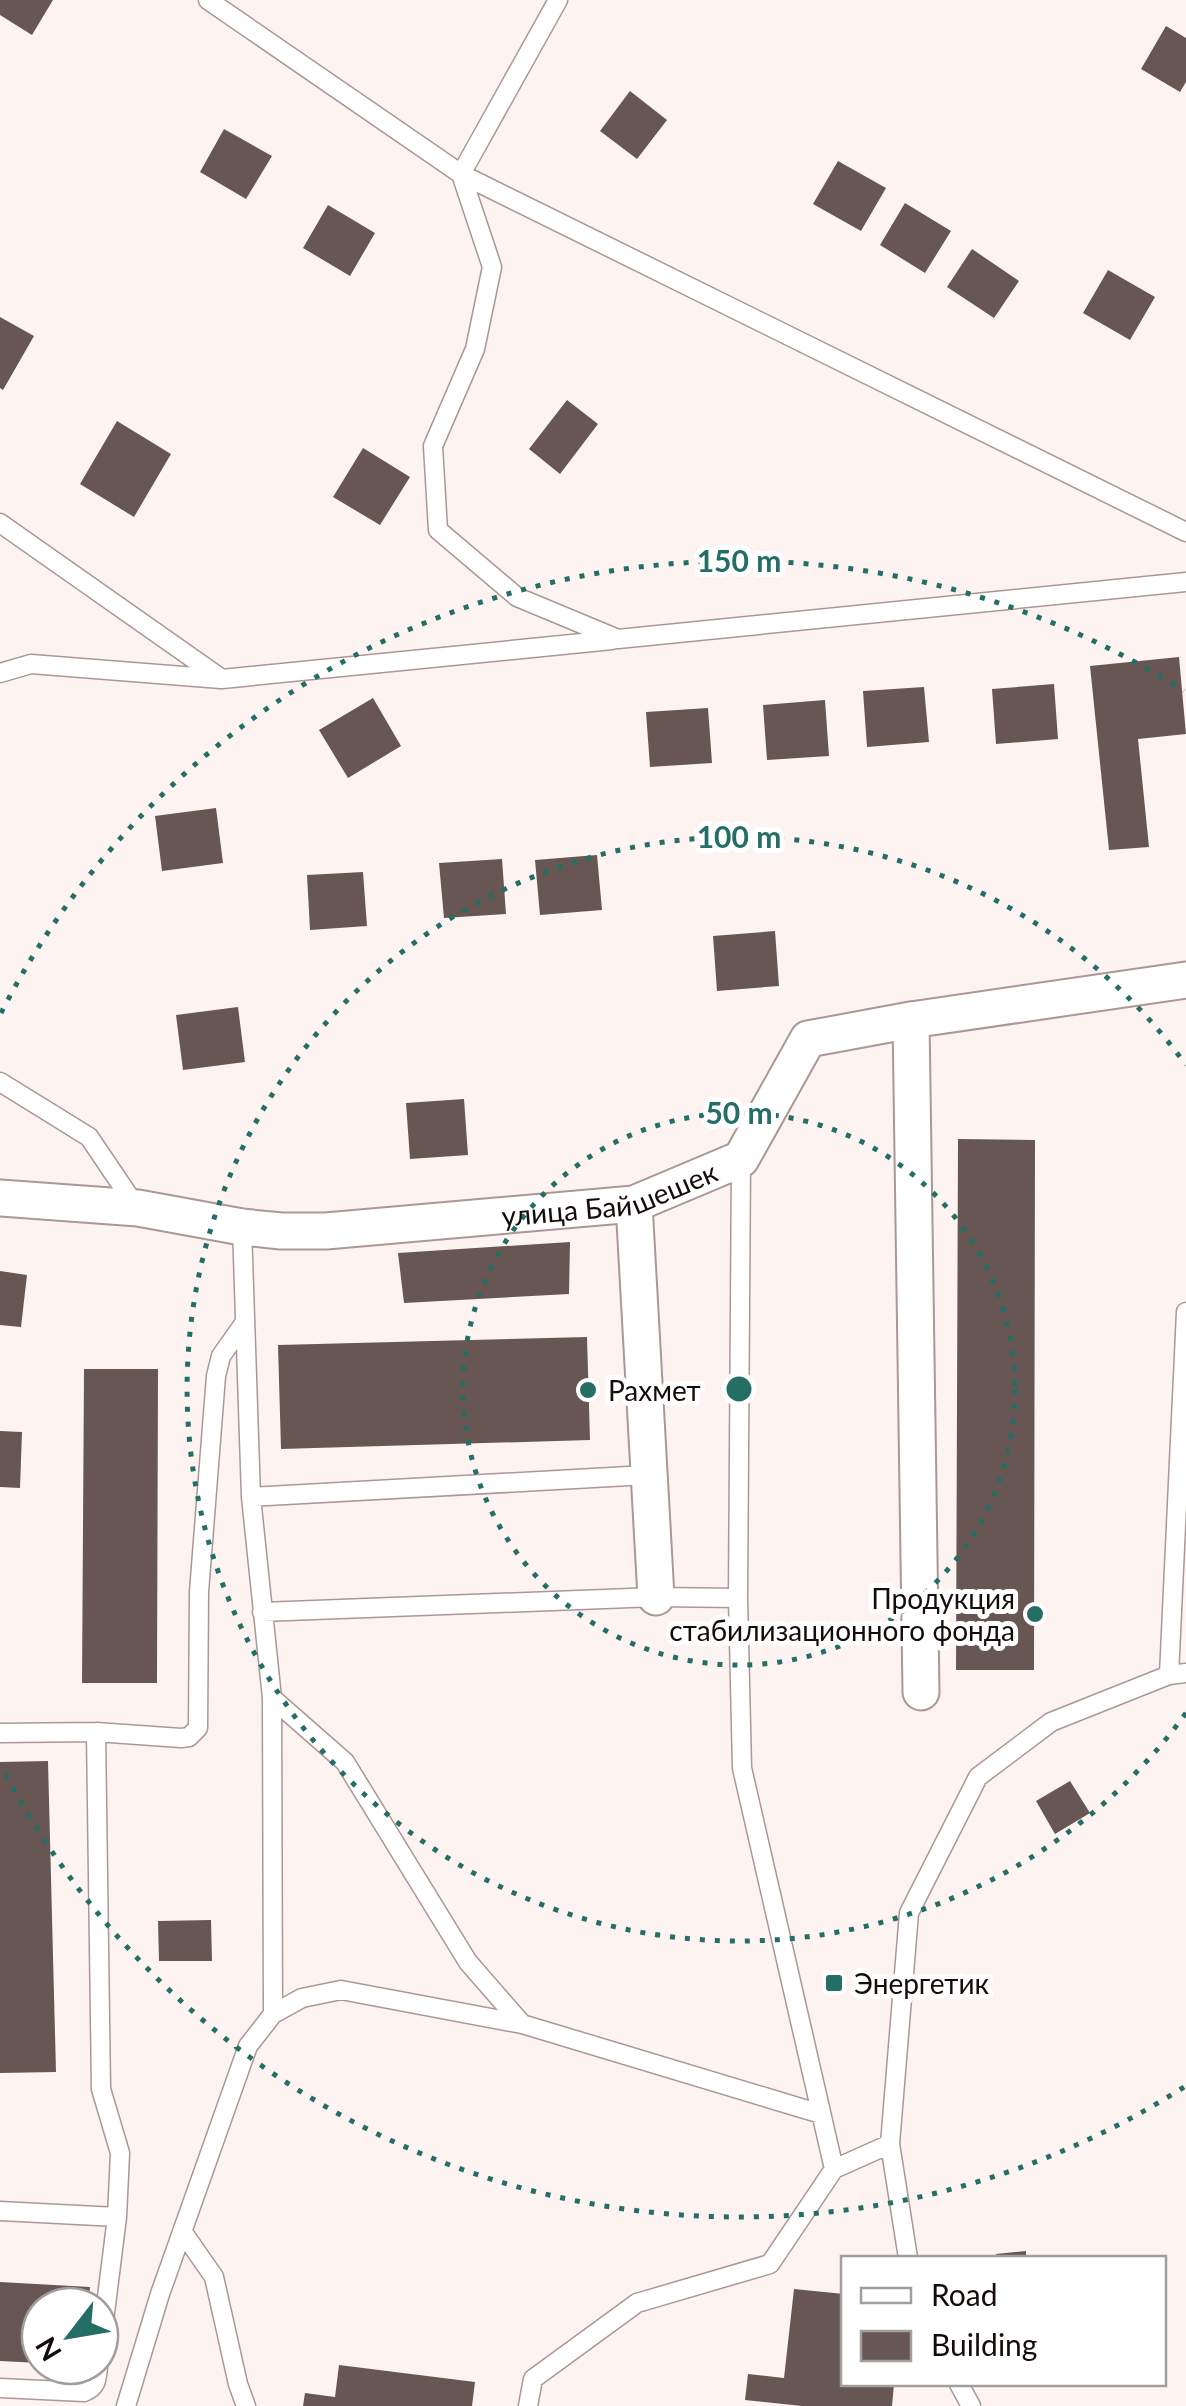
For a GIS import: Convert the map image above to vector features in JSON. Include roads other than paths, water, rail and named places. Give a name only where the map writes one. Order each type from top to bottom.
[{"type":"street","name":"улица Байшешек","points":[[0,1198],[138,1208],[281,1231],[326,1231],[634,1204],[741,1159],[808,1039],[1186,980]]},
{"type":"street","points":[[911,1020],[921,1692]]},
{"type":"street","points":[[634,1204],[656,1598]]},
{"type":"lane","points":[[208,0],[461,174],[1186,532]]},
{"type":"lane","points":[[558,0],[461,174],[492,268],[475,349],[433,446],[438,530],[517,598],[618,639]]},
{"type":"lane","points":[[0,522],[222,678]]},
{"type":"lane","points":[[0,673],[32,664],[222,678],[1186,582]]},
{"type":"lane","points":[[0,1082],[89,1138],[138,1208]]},
{"type":"lane","points":[[741,1159],[738,1598],[742,1768],[834,2169]]},
{"type":"lane","points":[[242,1227],[252,1497],[272,1698],[272,2014]]},
{"type":"lane","points":[[908,2256],[890,2144],[908,1913],[978,1777],[1051,1722],[1177,1674],[1186,1312]]},
{"type":"lane","points":[[0,1733],[96,1732],[181,1738],[189,1737],[198,1728],[200,1592],[216,1376],[220,1356],[246,1321]]},
{"type":"lane","points":[[252,1497],[647,1475]]},
{"type":"lane","points":[[262,1612],[738,1598]]},
{"type":"lane","points":[[272,1698],[345,1762],[468,1962],[522,2024]]},
{"type":"lane","points":[[96,1732],[101,2089],[120,2153],[108,2286]]},
{"type":"lane","points":[[126,2406],[248,2046],[272,2014],[302,1998],[341,1990],[522,2024],[821,2114]]},
{"type":"lane","points":[[528,2406],[533,2379],[637,2303],[770,2264],[834,2169],[890,2144]]},
{"type":"lane","points":[[0,2210],[117,2218]]},
{"type":"lane","points":[[182,2232],[214,2277],[246,2406]]},
{"type":"lane","points":[[0,2388],[84,2392],[94,2386]]},
{"type":"place","name":"Рахмет","points":[[588,1390]]},
{"type":"place","name":"Продукция стабилизационного фонда","points":[[1035,1614]]},
{"type":"place","name":"Энергетик","points":[[834,1983]]}]
